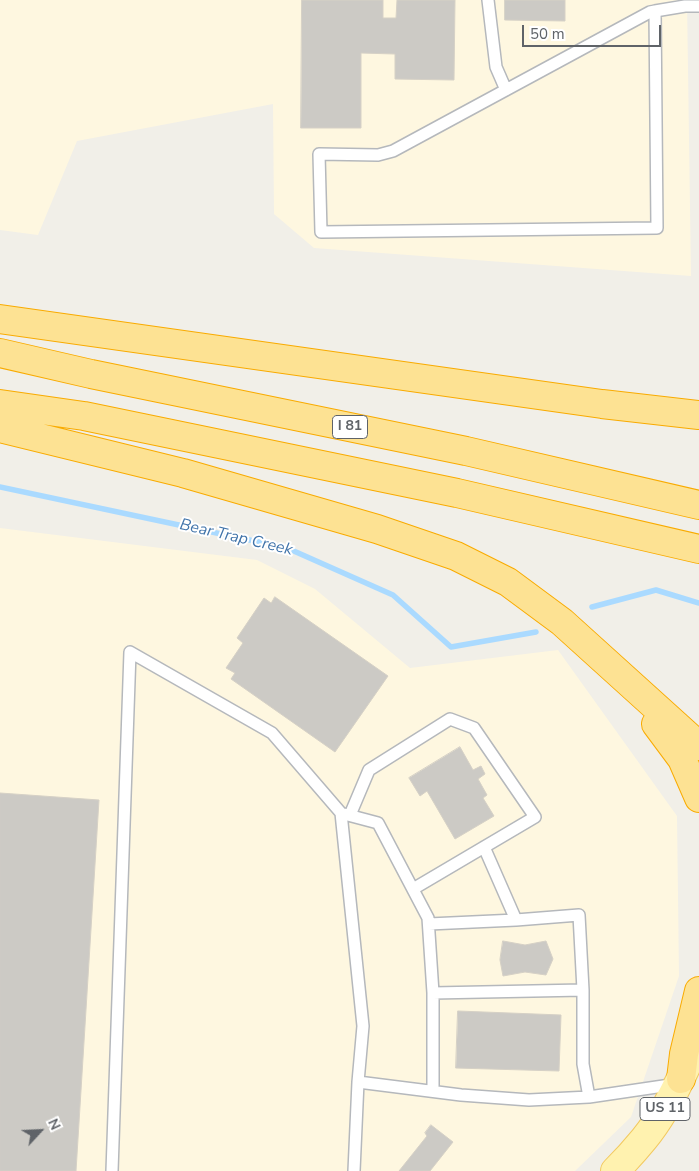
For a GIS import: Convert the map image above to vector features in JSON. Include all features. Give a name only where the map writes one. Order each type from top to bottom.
[{"type":"highway","points":[[0,318],[602,404],[699,415]]},
{"type":"highway","name":"I 81","points":[[0,353],[91,374],[466,451],[699,505]]},
{"type":"highway","points":[[0,404],[84,416],[332,467],[457,493],[699,549]]},
{"type":"highway","points":[[0,428],[183,473],[378,529],[456,556],[508,582],[562,622],[699,746]]},
{"type":"highway","points":[[609,664],[682,759],[699,798]]},
{"type":"highway","points":[[680,1081],[684,1054],[699,991]]},
{"type":"main road","name":"US 11","points":[[615,1171],[644,1139],[665,1109],[699,1038]]},
{"type":"lane","points":[[488,0],[496,68],[506,90]]},
{"type":"lane","points":[[655,11],[657,228],[321,232],[319,154],[378,155],[393,150],[650,12],[655,11],[685,6],[699,6]]},
{"type":"lane","points":[[112,1171],[130,652],[272,733],[346,814],[378,823],[428,918],[433,993],[433,1091]]},
{"type":"lane","points":[[354,1171],[358,1082],[363,1026],[346,814],[369,770],[450,719],[474,728],[535,817],[413,890]]},
{"type":"lane","points":[[484,847],[516,920]]},
{"type":"lane","points":[[428,924],[516,920],[579,914],[583,990],[583,1064],[589,1097]]},
{"type":"lane","points":[[433,993],[583,990]]},
{"type":"lane","points":[[358,1082],[529,1100],[589,1097],[680,1081]]},
{"type":"shaded area","points":[[0,0],[687,0],[691,276],[314,248],[274,214],[273,104],[77,141],[38,235],[0,230]]},
{"type":"shaded area","points":[[0,528],[257,560],[315,589],[410,668],[558,650],[677,816],[679,976],[631,1117],[575,1171],[0,1171]]},
{"type":"building","points":[[302,0],[383,0],[383,18],[396,18],[397,0],[455,0],[454,80],[395,79],[395,54],[361,53],[361,128],[301,128]]},
{"type":"building","points":[[505,0],[565,0],[565,21],[505,20]]},
{"type":"building","points":[[275,597],[388,676],[335,752],[231,679],[235,673],[226,668],[243,643],[237,638],[264,598],[271,603]]},
{"type":"building","points":[[460,747],[473,770],[481,766],[485,774],[478,779],[487,795],[483,798],[494,816],[455,839],[427,791],[420,796],[409,778]]},
{"type":"building","points":[[0,793],[99,800],[76,1171],[0,1171]]},
{"type":"building","points":[[503,941],[525,945],[546,941],[553,959],[546,975],[525,972],[503,976],[500,960]]},
{"type":"building","points":[[458,1011],[561,1015],[559,1071],[456,1068]]},
{"type":"building","points":[[431,1125],[453,1142],[430,1171],[399,1171],[427,1136],[425,1133]]},
{"type":"waterway","name":"Bear Trap Creek","points":[[0,487],[287,548],[393,595],[451,647],[536,632]]},
{"type":"waterway","name":"Bear Trap Creek","points":[[592,607],[656,590],[699,603]]}]
